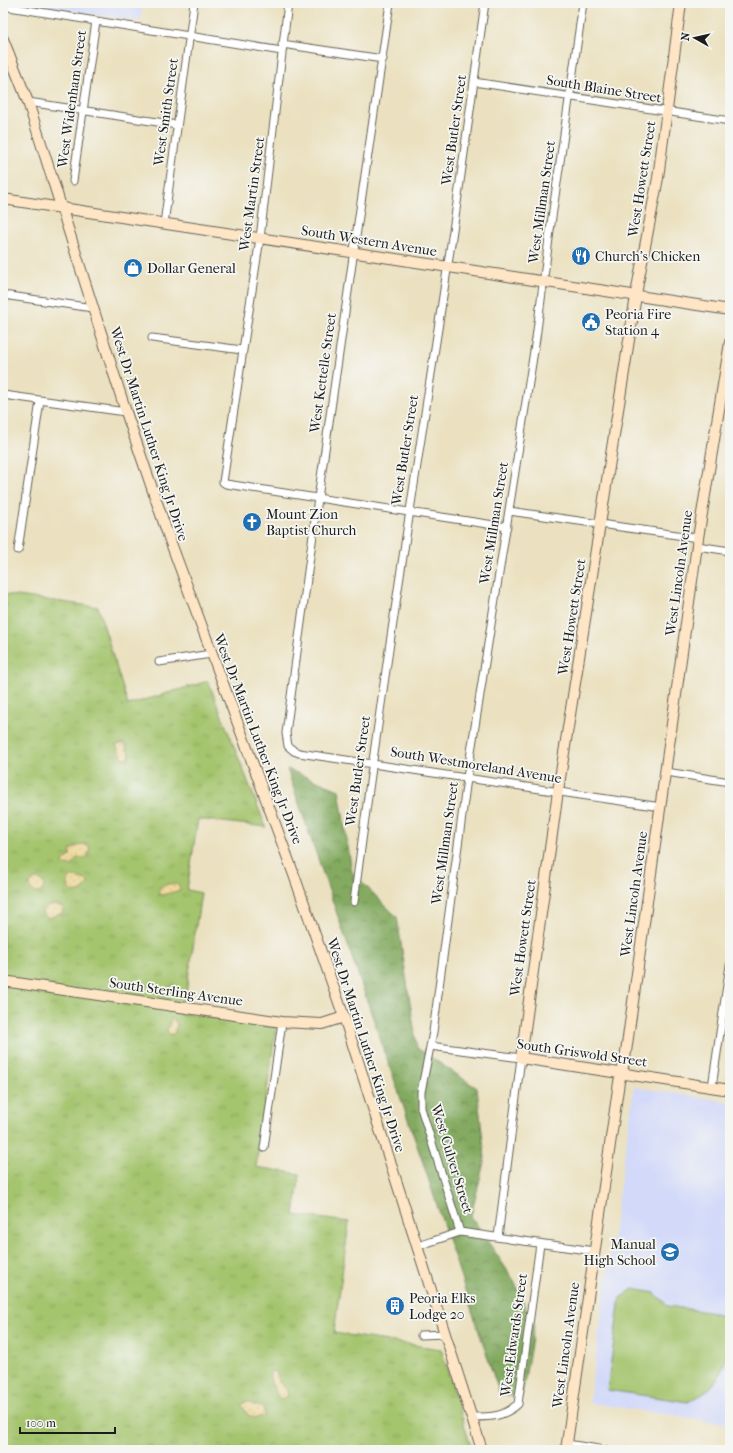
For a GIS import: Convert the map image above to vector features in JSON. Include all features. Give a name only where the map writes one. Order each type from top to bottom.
[{"type":"main road","name":"West Howett Street","points":[[522,1058],[558,791],[636,297],[658,178],[681,3]]},
{"type":"main road","name":"West Dr Martin Luther King Jr Drive","points":[[3,39],[28,102],[126,412],[168,535],[294,875],[344,1017],[482,1450]]},
{"type":"main road","name":"South Western Avenue","points":[[3,199],[354,252],[636,297],[730,310]]},
{"type":"main road","name":"West Lincoln Avenue","points":[[566,1447],[620,1072],[625,1059],[698,542],[730,342]]},
{"type":"main road","name":"South Sterling Avenue","points":[[3,981],[282,1022],[322,1024],[344,1017]]},
{"type":"main road","name":"South Griswold Street","points":[[522,1058],[730,1090]]},
{"type":"street","name":"West Smith Street","points":[[164,224],[194,3]]},
{"type":"street","name":"West Martin Street","points":[[288,3],[272,148],[260,238],[223,482],[226,484],[318,498]]},
{"type":"street","name":"West Kettelle Street","points":[[289,747],[286,733],[318,498],[390,3]]},
{"type":"street","name":"West Butler Street","points":[[354,902],[372,763],[408,513],[447,268],[485,3]]},
{"type":"street","name":"West Millman Street","points":[[430,1046],[467,778],[544,282],[583,3]]},
{"type":"street","points":[[3,6],[189,36],[383,59]]},
{"type":"street","name":"West Widenham Street","points":[[73,181],[96,21]]},
{"type":"street","name":"South Blaine Street","points":[[474,82],[730,121]]},
{"type":"street","points":[[28,102],[177,125]]},
{"type":"street","points":[[3,295],[93,308]]},
{"type":"street","points":[[152,338],[242,350]]},
{"type":"street","points":[[3,395],[126,412]]},
{"type":"street","points":[[18,550],[40,401]]},
{"type":"street","points":[[318,498],[408,513],[507,526]]},
{"type":"street","points":[[509,511],[601,524],[698,542],[730,551]]},
{"type":"street","points":[[159,662],[211,654]]},
{"type":"street","name":"South Westmoreland Avenue","points":[[289,747],[297,752],[661,807]]},
{"type":"street","points":[[666,772],[730,782]]},
{"type":"street","points":[[712,1087],[730,965]]},
{"type":"street","points":[[264,1148],[282,1022]]},
{"type":"street","name":"South Griswold Street","points":[[430,1046],[522,1058]]},
{"type":"street","name":"West Culver Street","points":[[430,1046],[421,1092],[421,1108],[460,1232]]},
{"type":"street","name":"West Howett Street","points":[[498,1237],[522,1058]]},
{"type":"street","points":[[418,1246],[460,1232],[594,1251]]},
{"type":"street","name":"West Edwards Street","points":[[472,1417],[487,1417],[507,1413],[518,1404],[540,1244]]},
{"type":"street","points":[[421,1335],[446,1334]]},
{"type":"street","points":[[566,1447],[605,1450]]},
{"type":"shaded area","points":[[16,3],[143,3],[140,21]]},
{"type":"shaded area","name":"Manual High School","points":[[634,1087],[730,1102],[730,1424],[589,1403]]},
{"type":"green space","points":[[3,594],[98,607],[128,705],[208,681],[266,827],[198,819],[187,890],[201,893],[183,1013],[276,1027],[256,1167],[300,1174],[294,1215],[349,1222],[334,1333],[441,1349],[472,1450],[3,1450]]},
{"type":"green space","points":[[287,769],[339,790],[352,872],[397,917],[417,1048],[477,1088],[485,1158],[471,1216],[513,1279],[534,1327],[522,1395],[500,1395],[422,1160]]},
{"type":"green space","points":[[633,1289],[655,1293],[668,1306],[720,1314],[727,1342],[725,1361],[722,1371],[717,1379],[703,1394],[688,1402],[607,1390],[620,1298]]},
{"type":"sand","points":[[124,743],[130,754],[128,759],[122,757],[116,745]]},
{"type":"sand","points":[[84,844],[88,845],[90,849],[87,858],[77,858],[72,866],[64,865],[63,862],[70,856],[71,849]]},
{"type":"sand","points":[[71,876],[87,880],[88,884],[82,891],[74,893],[68,888],[68,880]]},
{"type":"sand","points":[[37,879],[42,881],[44,886],[42,891],[37,893],[32,891],[30,886],[32,881]]},
{"type":"sand","points":[[167,884],[177,884],[181,890],[162,895],[158,893],[160,887]]},
{"type":"sand","points":[[58,905],[64,908],[62,913],[48,918],[43,914],[42,910],[48,906]]},
{"type":"sand","points":[[173,1019],[177,1023],[175,1033],[169,1035],[167,1030],[171,1020]]},
{"type":"sand","points":[[270,1371],[276,1372],[280,1383],[287,1390],[288,1396],[281,1399],[279,1397],[271,1382]]},
{"type":"sand","points":[[247,1402],[263,1408],[265,1416],[255,1418],[248,1415],[242,1406],[243,1403]]},
{"type":"place","name":"Church's Chicken","points":[[581,256]]},
{"type":"place","name":"Dollar General","points":[[133,268]]},
{"type":"place","name":"Peoria Fire Station 4","points":[[591,322]]},
{"type":"place","name":"Mount Zion Baptist Church","points":[[252,522]]},
{"type":"place","name":"Manual High School","points":[[670,1252]]},
{"type":"place","name":"Peoria Elks Lodge 20","points":[[395,1306]]}]
